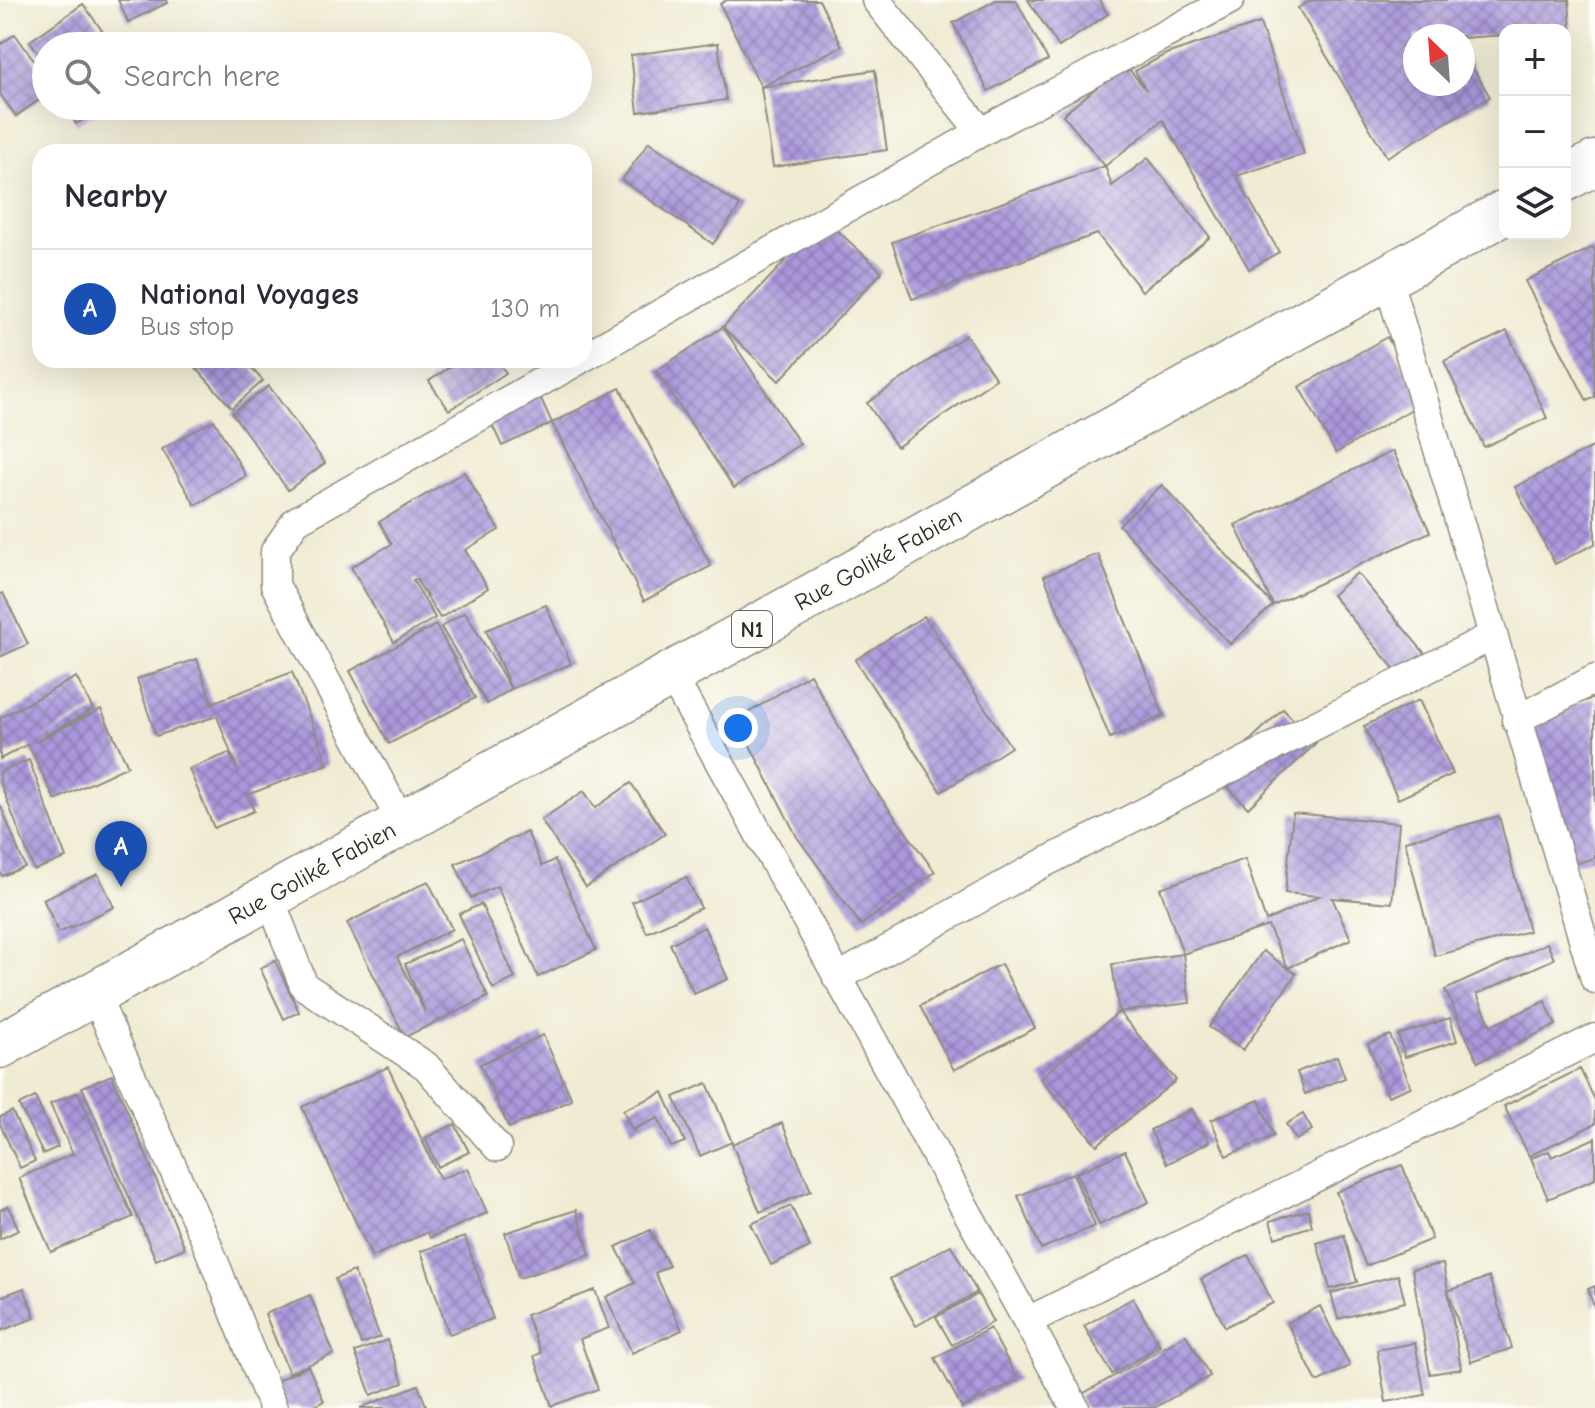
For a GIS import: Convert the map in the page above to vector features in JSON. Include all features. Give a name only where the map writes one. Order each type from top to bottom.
[{"type":"highway","points":[[1571,176],[1595,163]]},
{"type":"highway","name":"Rue Goliké Fabien","points":[[0,1046],[1499,215]]},
{"type":"street","points":[[876,0],[981,132]]},
{"type":"street","points":[[592,352],[981,132],[1230,0]]},
{"type":"street","points":[[1387,277],[1595,979]]},
{"type":"street","points":[[402,823],[275,585],[275,551],[296,521],[565,368]]},
{"type":"street","points":[[837,978],[1038,866],[1492,636]]},
{"type":"street","points":[[671,674],[1075,1408]]},
{"type":"street","points":[[1516,720],[1595,679]]},
{"type":"street","points":[[269,896],[304,986],[426,1066],[497,1147]]},
{"type":"street","points":[[95,995],[205,1239],[273,1408]]},
{"type":"street","points":[[1028,1321],[1595,1038]]},
{"type":"building","points":[[118,0],[166,0],[167,3],[128,22]]},
{"type":"building","points":[[727,0],[819,0],[842,46],[761,87],[720,4]]},
{"type":"building","points":[[996,0],[1016,0],[1048,60],[988,91],[953,23]]},
{"type":"building","points":[[1028,0],[1099,0],[1108,14],[1059,47]]},
{"type":"building","points":[[1312,0],[1569,0],[1571,24],[1499,24],[1499,35],[1475,37],[1475,24],[1403,24],[1403,96],[1475,96],[1475,71],[1490,97],[1387,157],[1298,8]]},
{"type":"building","points":[[83,4],[103,32],[43,32]]},
{"type":"building","points":[[1260,23],[1304,154],[1236,176],[1279,252],[1249,269],[1163,120],[1105,166],[1063,115],[1125,64],[1146,90],[1135,71],[1166,54]]},
{"type":"building","points":[[15,34],[32,58],[32,105],[16,116],[0,94],[0,45]]},
{"type":"building","points":[[718,43],[726,100],[638,112],[631,55]]},
{"type":"building","points":[[875,70],[887,150],[773,167],[761,87]]},
{"type":"building","points":[[649,142],[740,206],[713,244],[622,180]]},
{"type":"building","points":[[1148,158],[1210,237],[1142,291],[1097,234],[912,299],[892,242],[1105,166],[1112,186]]},
{"type":"building","points":[[825,219],[882,272],[779,381],[723,327]]},
{"type":"building","points":[[1593,247],[1595,397],[1587,401],[1525,281]]},
{"type":"building","points":[[723,327],[800,444],[734,488],[656,371]]},
{"type":"building","points":[[1507,331],[1547,418],[1484,447],[1444,361]]},
{"type":"building","points":[[966,335],[996,379],[897,447],[867,403]]},
{"type":"building","points":[[1387,337],[1424,402],[1336,453],[1299,387]]},
{"type":"building","points":[[196,368],[251,368],[263,381],[232,408]]},
{"type":"building","points":[[449,368],[503,368],[506,373],[449,410],[429,381]]},
{"type":"building","points":[[269,386],[325,463],[288,490],[232,413]]},
{"type":"building","points":[[620,388],[711,566],[644,601],[552,423]]},
{"type":"building","points":[[539,394],[552,423],[502,446],[489,418]]},
{"type":"building","points":[[214,420],[246,476],[195,505],[162,449]]},
{"type":"building","points":[[1595,446],[1595,544],[1555,564],[1515,487]]},
{"type":"building","points":[[1393,451],[1430,532],[1273,605],[1235,525]]},
{"type":"building","points":[[464,472],[499,530],[465,550],[488,588],[440,618],[416,579],[413,580],[435,618],[394,642],[351,567],[392,544],[379,522]]},
{"type":"building","points":[[1162,485],[1273,605],[1230,644],[1119,525]]},
{"type":"building","points":[[1098,554],[1164,716],[1110,738],[1044,576]]},
{"type":"building","points":[[1357,573],[1428,657],[1402,678],[1332,595]]},
{"type":"building","points":[[3,593],[28,644],[0,657],[0,595]]},
{"type":"building","points":[[546,605],[571,664],[511,689],[486,630]]},
{"type":"building","points":[[465,612],[511,689],[487,704],[441,627]]},
{"type":"building","points":[[924,616],[1011,747],[941,792],[855,660]]},
{"type":"building","points":[[436,625],[475,698],[389,744],[350,671]]},
{"type":"building","points":[[197,659],[212,703],[292,672],[328,764],[247,795],[254,811],[214,828],[189,769],[229,753],[238,772],[217,716],[156,736],[137,679]]},
{"type":"building","points":[[810,674],[870,783],[935,872],[861,925],[797,837],[737,720]]},
{"type":"building","points":[[76,677],[93,709],[34,742],[101,709],[128,766],[55,800],[28,744],[0,759],[0,718]]},
{"type":"building","points":[[1595,698],[1595,858],[1558,869],[1516,720]]},
{"type":"building","points":[[1419,700],[1453,774],[1398,799],[1364,726]]},
{"type":"building","points":[[1283,709],[1316,743],[1248,808],[1215,774]]},
{"type":"building","points":[[29,760],[66,858],[34,870],[0,782],[0,772]]},
{"type":"building","points":[[631,783],[665,834],[586,887],[541,820],[584,791],[595,808]]},
{"type":"building","points":[[0,804],[25,867],[2,876],[0,872]]},
{"type":"building","points":[[1293,813],[1399,823],[1392,903],[1332,898],[1351,939],[1288,968],[1268,926],[1183,954],[1160,888],[1245,859],[1266,921],[1319,896],[1285,893]]},
{"type":"building","points":[[1499,816],[1529,931],[1435,956],[1405,841]]},
{"type":"building","points":[[527,832],[542,866],[555,860],[596,950],[538,977],[497,886],[471,898],[455,864]]},
{"type":"building","points":[[98,874],[114,907],[59,933],[43,899]]},
{"type":"building","points":[[686,877],[701,908],[647,933],[632,902]]},
{"type":"building","points":[[428,881],[452,929],[397,957],[426,1014],[405,964],[461,939],[488,997],[405,1037],[347,923]]},
{"type":"building","points":[[481,904],[515,978],[493,989],[459,914]]},
{"type":"building","points":[[704,927],[728,979],[694,994],[670,944]]},
{"type":"building","points":[[1547,943],[1554,959],[1477,994],[1491,1026],[1545,1001],[1556,1025],[1478,1062],[1445,990]]},
{"type":"building","points":[[1263,951],[1296,974],[1243,1050],[1209,1027]]},
{"type":"building","points":[[1183,954],[1190,1003],[1119,1012],[1112,964]]},
{"type":"building","points":[[275,961],[299,1012],[284,1019],[260,968]]},
{"type":"building","points":[[1001,964],[1035,1028],[954,1070],[920,1006]]},
{"type":"building","points":[[1119,1012],[1176,1080],[1097,1145],[1040,1078]]},
{"type":"building","points":[[1450,1018],[1457,1041],[1405,1057],[1398,1035]]},
{"type":"building","points":[[543,1035],[572,1100],[509,1128],[480,1064]]},
{"type":"building","points":[[1390,1035],[1411,1087],[1388,1096],[1368,1044]]},
{"type":"building","points":[[1337,1056],[1345,1078],[1305,1094],[1297,1072]]},
{"type":"building","points":[[388,1067],[440,1179],[468,1168],[487,1213],[430,1238],[428,1232],[372,1257],[302,1107]]},
{"type":"building","points":[[1580,1069],[1595,1100],[1595,1124],[1529,1156],[1504,1106]]},
{"type":"building","points":[[112,1075],[185,1248],[156,1260],[82,1087]]},
{"type":"building","points":[[707,1083],[732,1142],[700,1156],[674,1097]]},
{"type":"building","points":[[78,1092],[133,1217],[51,1252],[19,1178],[73,1154],[50,1104]]},
{"type":"building","points":[[663,1092],[685,1142],[671,1147],[658,1118],[632,1130],[623,1110]]},
{"type":"building","points":[[35,1097],[58,1147],[43,1154],[19,1105]]},
{"type":"building","points":[[1259,1100],[1274,1136],[1226,1156],[1211,1120]]},
{"type":"building","points":[[1192,1109],[1209,1142],[1167,1164],[1150,1130]]},
{"type":"building","points":[[12,1111],[35,1161],[20,1168],[0,1124],[0,1117]]},
{"type":"building","points":[[1303,1114],[1312,1130],[1296,1140],[1286,1124]]},
{"type":"building","points":[[782,1123],[811,1191],[760,1212],[732,1144]]},
{"type":"building","points":[[455,1124],[469,1152],[438,1167],[425,1138]]},
{"type":"building","points":[[1595,1138],[1595,1179],[1548,1199],[1531,1158],[1549,1151],[1552,1157]]},
{"type":"building","points":[[1125,1151],[1149,1202],[1099,1225],[1076,1173]]},
{"type":"building","points":[[1402,1165],[1432,1239],[1366,1266],[1336,1192]]},
{"type":"building","points":[[1073,1173],[1095,1226],[1041,1249],[1018,1196]]},
{"type":"building","points":[[8,1206],[19,1230],[0,1239],[0,1210]]},
{"type":"building","points":[[791,1206],[810,1247],[771,1265],[751,1224]]},
{"type":"building","points":[[576,1210],[590,1255],[519,1278],[505,1233]]},
{"type":"building","points":[[1308,1210],[1312,1226],[1275,1238],[1270,1221]]},
{"type":"building","points":[[650,1230],[669,1266],[655,1273],[682,1330],[632,1353],[606,1297],[635,1283],[616,1247]]},
{"type":"building","points":[[1344,1235],[1357,1282],[1330,1289],[1317,1243]]},
{"type":"building","points":[[465,1237],[493,1319],[449,1334],[421,1251]]},
{"type":"building","points":[[951,1245],[977,1292],[916,1326],[890,1279]]},
{"type":"building","points":[[1248,1255],[1273,1303],[1225,1327],[1201,1279]]},
{"type":"building","points":[[1443,1264],[1461,1369],[1430,1374],[1412,1269]]},
{"type":"building","points":[[354,1271],[380,1337],[361,1344],[335,1279]]},
{"type":"building","points":[[1398,1275],[1405,1302],[1338,1319],[1331,1293]]},
{"type":"building","points":[[1489,1277],[1512,1348],[1471,1362],[1448,1291]]},
{"type":"building","points":[[1595,1286],[1595,1307],[1594,1307],[1588,1289]]},
{"type":"building","points":[[24,1288],[35,1318],[0,1331],[0,1297]]},
{"type":"building","points":[[595,1290],[609,1328],[580,1339],[598,1389],[552,1406],[534,1356],[541,1353],[526,1315]]},
{"type":"building","points":[[978,1294],[993,1322],[952,1345],[936,1317]]},
{"type":"building","points":[[310,1295],[334,1354],[289,1373],[265,1314]]},
{"type":"building","points":[[1133,1298],[1160,1346],[1112,1374],[1084,1326]]},
{"type":"building","points":[[1320,1306],[1350,1366],[1317,1382],[1287,1323]]},
{"type":"building","points":[[990,1328],[1018,1380],[962,1408],[935,1358]]},
{"type":"building","points":[[1186,1335],[1210,1376],[1154,1408],[1085,1408],[1079,1396]]},
{"type":"building","points":[[387,1340],[403,1383],[371,1395],[355,1352]]},
{"type":"building","points":[[1415,1343],[1425,1395],[1386,1402],[1377,1350]]},
{"type":"building","points":[[308,1366],[324,1401],[316,1405],[317,1408],[284,1408],[272,1383]]},
{"type":"building","points":[[418,1385],[427,1408],[360,1408]]},
{"type":"place","name":"National Voyages","points":[[121,887]]}]
